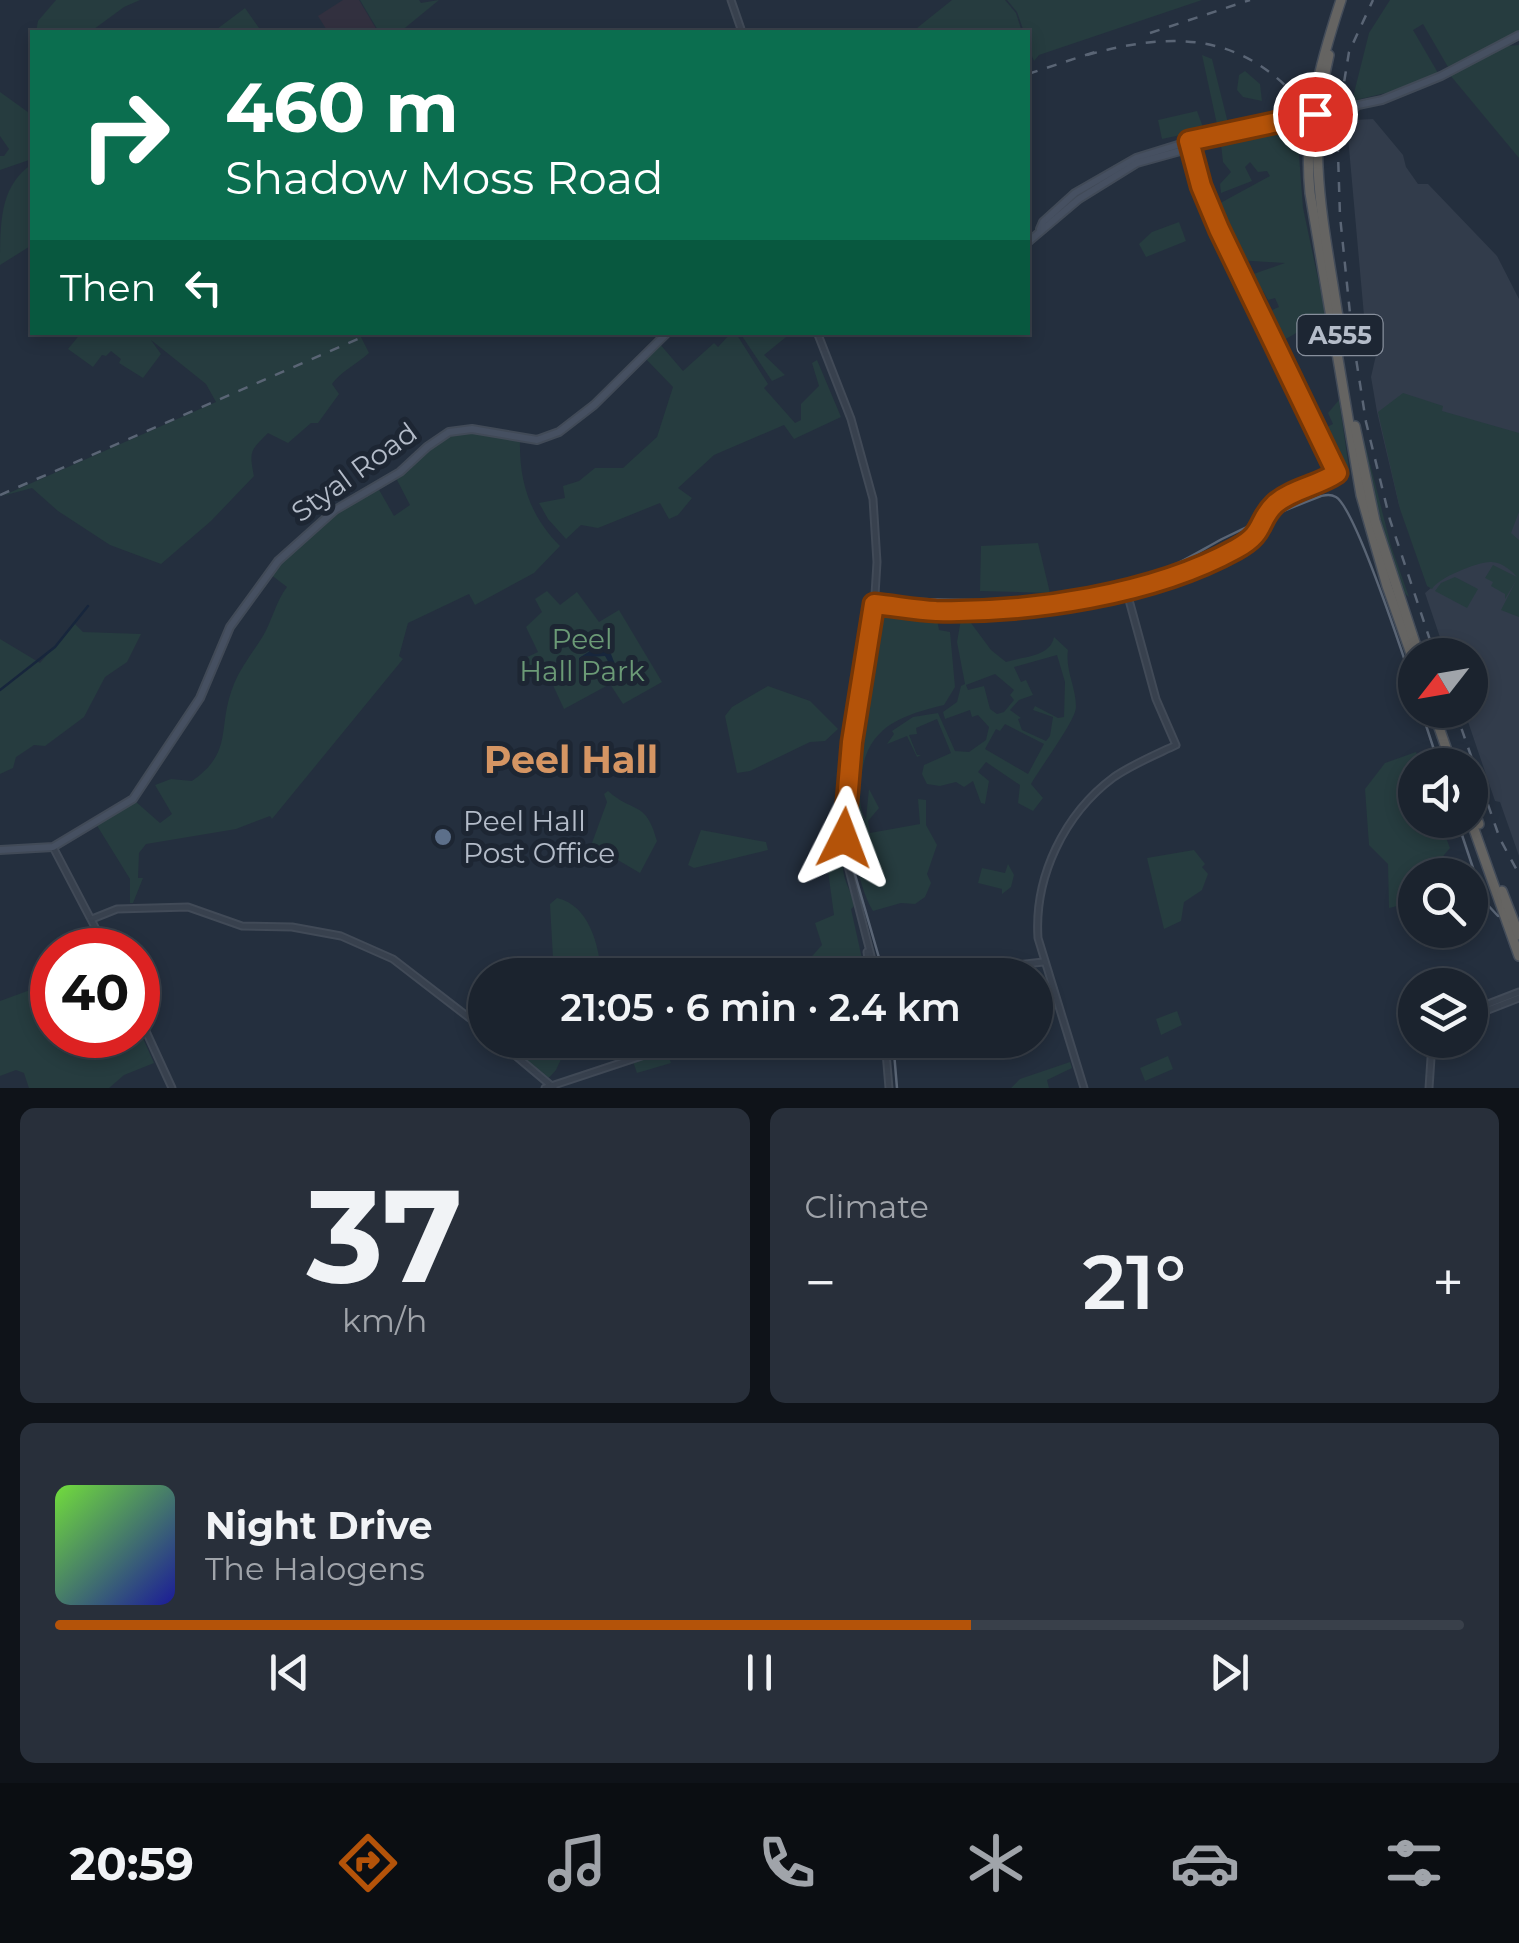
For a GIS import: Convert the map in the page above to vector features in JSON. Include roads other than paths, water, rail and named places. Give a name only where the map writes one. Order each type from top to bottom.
[{"type":"highway","name":"A555","points":[[1344,0],[1315,117],[1311,202],[1358,479],[1407,638]]},
{"type":"highway","name":"A555","points":[[1315,117],[1313,99],[1344,0]]},
{"type":"highway","name":"A555","points":[[1312,144],[1357,440],[1397,603],[1412,638]]},
{"type":"highway","points":[[1477,838],[1519,956]]},
{"type":"highway","points":[[1484,838],[1519,935]]},
{"type":"main road","points":[[1030,240],[1116,174],[1146,160],[1189,144],[1355,108],[1404,92],[1519,35]]},
{"type":"main road","points":[[1324,78],[1325,102],[1337,112]]},
{"type":"main road","points":[[1282,123],[1304,110],[1313,99]]},
{"type":"main road","points":[[1282,123],[1301,128],[1312,144],[1337,112]]},
{"type":"main road","name":"A555","points":[[1311,202],[1315,117]]},
{"type":"main road","name":"Styal Road","points":[[0,850],[53,848],[133,799],[200,698],[230,627],[293,545],[344,504],[400,472],[445,434],[472,429],[537,440],[559,432],[594,406],[665,335]]},
{"type":"street","points":[[733,0],[741,30]]},
{"type":"street","points":[[874,604],[964,611],[1060,601],[1126,588],[1181,572],[1234,550],[1253,539],[1277,503],[1337,473],[1219,229],[1189,144]]},
{"type":"street","points":[[818,335],[851,418],[870,484],[876,547],[874,604],[843,815],[846,858],[869,958]]},
{"type":"street","points":[[1042,958],[1036,919],[1043,877],[1052,854],[1098,790],[1122,772],[1176,745],[1158,705],[1126,588]]},
{"type":"street","points":[[53,848],[96,928]]},
{"type":"street","points":[[92,919],[117,909],[188,906],[242,926],[292,927],[341,936],[393,958],[468,1017]]},
{"type":"street","points":[[866,958],[868,952]]},
{"type":"street","points":[[1053,993],[1084,1088]]},
{"type":"street","points":[[1488,1007],[1518,995]]},
{"type":"street","points":[[158,1058],[172,1088]]},
{"type":"street","points":[[517,1058],[550,1087],[636,1058]]},
{"type":"street","points":[[886,1058],[888,1088]]},
{"type":"street","points":[[1429,1088],[1431,1058]]},
{"type":"waterway","points":[[0,690],[55,647],[88,606]]},
{"type":"tram line","points":[[879,958],[854,871],[849,821],[880,616],[888,600],[1022,600],[1117,586],[1166,569],[1271,516],[1330,495],[1345,508],[1355,528],[1398,642]]},
{"type":"tram line","points":[[1427,728],[1433,748]]},
{"type":"tram line","points":[[1463,838],[1484,901],[1498,916]]},
{"type":"tram line","points":[[894,1058],[897,1088]]},
{"type":"railway","points":[[1150,33],[1250,0]]},
{"type":"railway","points":[[1341,101],[1349,52],[1373,0]]},
{"type":"railway","points":[[1087,55],[1147,43],[1202,43],[1254,61],[1301,102]]},
{"type":"railway","points":[[1030,73],[1098,51]]},
{"type":"railway","points":[[1337,122],[1340,216],[1366,422],[1390,520],[1429,638]]},
{"type":"railway","points":[[0,495],[367,335]]},
{"type":"railway","points":[[1461,728],[1500,839],[1519,874]]},
{"type":"place","name":"Peel Hall Post Office","points":[[443,837]]},
{"type":"district","name":"Peel Hall","points":[[571,759]]},
{"type":"park label","name":"Peel Hall Park","points":[[582,655]]}]
